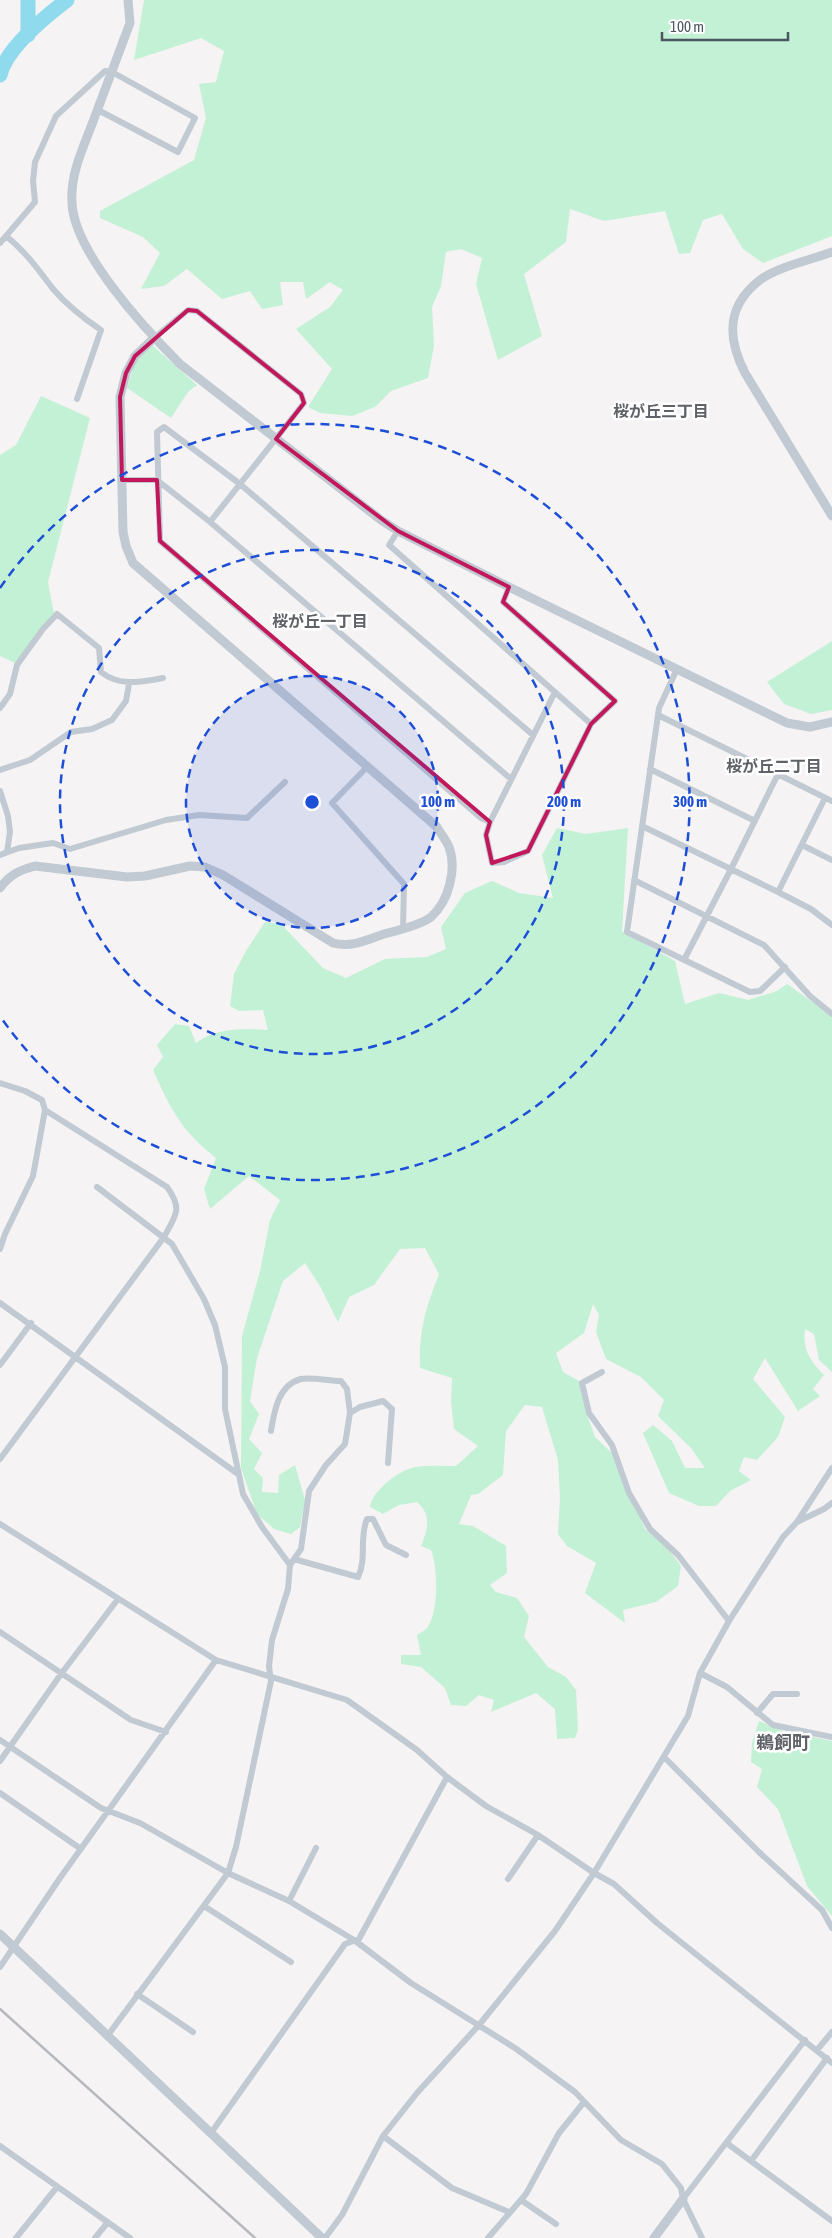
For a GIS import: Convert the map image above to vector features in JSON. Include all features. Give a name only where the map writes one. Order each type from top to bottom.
[{"type":"street","points":[[128,0],[130,23],[75,171],[72,193],[73,217],[82,241],[93,260],[154,338],[180,364],[381,520],[398,531],[508,588],[786,722],[810,727],[832,722]]},
{"type":"street","points":[[0,243],[35,202],[33,181],[35,162],[56,116],[105,71],[112,72],[196,118],[178,152],[98,110]]},
{"type":"street","points":[[6,236],[21,248],[54,290],[73,309],[101,330],[77,399]]},
{"type":"street","points":[[832,252],[761,280],[744,295],[734,315],[732,334],[735,354],[745,373],[832,516]]},
{"type":"street","points":[[0,888],[7,878],[21,870],[34,866],[127,877],[145,876],[190,866],[205,867],[223,875],[333,943],[346,946],[403,929],[430,918],[440,905],[450,884],[452,868],[449,847],[437,827],[133,563],[123,532],[120,397],[126,373],[135,356],[188,310],[197,311],[301,394],[304,403],[210,522]]},
{"type":"street","points":[[490,822],[474,812],[160,541],[157,432],[164,427],[240,484],[533,735]]},
{"type":"street","points":[[122,480],[157,480],[210,522],[511,779]]},
{"type":"street","points":[[398,531],[389,545],[591,724]]},
{"type":"street","points":[[508,588],[503,602],[615,701],[591,724],[528,851],[504,862],[492,863],[486,835],[490,822],[555,692]]},
{"type":"street","points":[[0,708],[10,694],[17,665],[43,629],[57,614],[99,648],[101,672],[107,677],[129,684],[164,678]]},
{"type":"street","points":[[677,669],[659,708],[627,932],[750,992],[760,991],[785,967]]},
{"type":"street","points":[[0,770],[30,760],[71,732],[92,729],[112,720],[126,701],[129,684]]},
{"type":"street","points":[[658,715],[832,802]]},
{"type":"street","points":[[368,766],[332,803],[404,884],[403,929]]},
{"type":"street","points":[[650,769],[755,821]]},
{"type":"street","points":[[684,960],[732,869],[778,774]]},
{"type":"street","points":[[0,855],[19,848],[53,843],[70,849],[166,820],[199,814],[247,818],[285,782]]},
{"type":"street","points":[[0,791],[8,816],[10,832],[7,852]]},
{"type":"street","points":[[778,892],[825,798]]},
{"type":"street","points":[[642,826],[811,909],[832,925]]},
{"type":"street","points":[[802,845],[832,860]]},
{"type":"street","points":[[634,880],[764,945],[810,996],[832,1014]]},
{"type":"street","points":[[0,1083],[25,1091],[42,1100],[45,1110],[33,1176],[2,1233],[0,1249]]},
{"type":"street","points":[[0,1459],[164,1237],[178,1213],[176,1199],[167,1187],[45,1110]]},
{"type":"street","points":[[97,1187],[172,1244],[190,1272],[215,1325],[225,1367],[225,1409],[242,1494],[257,1519],[290,1565]]},
{"type":"street","points":[[0,1303],[31,1323],[238,1474]]},
{"type":"street","points":[[0,1365],[31,1323]]},
{"type":"street","points":[[602,1372],[582,1383],[589,1413],[612,1445],[629,1493],[650,1529],[678,1555],[729,1621]]},
{"type":"street","points":[[108,2035],[228,1873],[236,1847],[272,1677],[270,1666],[272,1640],[288,1589],[290,1565],[301,1550],[309,1491],[326,1465],[345,1444],[350,1413],[347,1389],[341,1381],[301,1379],[292,1384],[276,1401],[271,1431]]},
{"type":"street","points":[[350,1413],[360,1407],[383,1401],[392,1409],[388,1463]]},
{"type":"street","points":[[0,1934],[323,2238],[342,2215],[383,2136],[417,2093],[478,2025],[555,1931],[594,1873],[688,1716],[700,1673],[729,1621],[783,1537],[797,1522],[832,1468]]},
{"type":"street","points":[[797,1522],[832,1503]]},
{"type":"street","points":[[294,1558],[358,1577],[362,1570],[363,1529],[368,1519],[373,1519],[386,1545],[406,1555]]},
{"type":"street","points":[[0,1524],[216,1660],[347,1700],[417,1750],[447,1777],[486,1806],[538,1835],[594,1873],[614,1884],[657,1923],[829,2060],[751,2161]]},
{"type":"street","points":[[0,1761],[61,1674],[118,1599]]},
{"type":"street","points":[[0,1632],[130,1720],[166,1732]]},
{"type":"street","points":[[0,1966],[216,1660]]},
{"type":"street","points":[[700,1673],[728,1687],[773,1725],[832,1737]]},
{"type":"street","points":[[757,1713],[772,1694],[796,1694]]},
{"type":"street","points":[[0,1740],[101,1808],[140,1823],[228,1873],[289,1901],[354,1940],[411,1983],[514,2048],[576,2092],[621,2140],[662,2164],[681,2188],[702,2238]]},
{"type":"street","points":[[664,1757],[759,1852],[822,1910],[832,1928]]},
{"type":"street","points":[[211,2133],[345,1944],[360,1939],[447,1777]]},
{"type":"street","points":[[0,1793],[81,1849]]},
{"type":"street","points":[[508,1879],[538,1835]]},
{"type":"street","points":[[289,1901],[316,1848]]},
{"type":"street","points":[[204,1906],[291,1962]]},
{"type":"street","points":[[137,1994],[193,2032]]},
{"type":"street","points":[[817,2050],[832,2032]]},
{"type":"street","points":[[654,2238],[728,2144],[805,2040]]},
{"type":"street","points":[[490,2237],[526,2194],[559,2133],[584,2102]]},
{"type":"street","points":[[383,2136],[452,2188],[509,2212]]},
{"type":"street","points":[[728,2144],[832,2221]]},
{"type":"street","points":[[0,2146],[130,2238]]},
{"type":"street","points":[[16,2238],[57,2187]]},
{"type":"street","points":[[520,2200],[556,2224]]},
{"type":"street","points":[[95,2238],[108,2222]]},
{"type":"highlighted area","points":[[188,310],[197,311],[301,394],[304,403],[276,439],[398,531],[509,587],[503,602],[615,701],[591,724],[528,851],[492,863],[486,835],[490,822],[160,541],[157,480],[122,480],[120,397],[126,373],[135,356]]},
{"type":"green space","points":[[144,0],[832,0],[832,236],[763,263],[743,249],[722,214],[703,220],[690,253],[679,254],[665,211],[604,221],[570,209],[566,242],[524,274],[542,336],[498,360],[476,284],[482,258],[461,249],[446,252],[441,286],[432,307],[434,346],[428,378],[391,391],[375,407],[352,416],[320,413],[308,407],[332,369],[296,329],[330,307],[343,290],[330,282],[306,299],[303,282],[280,282],[283,305],[262,309],[250,291],[222,299],[187,269],[164,286],[141,289],[160,253],[143,237],[100,218],[100,211],[194,160],[206,118],[199,84],[216,82],[224,51],[201,38],[134,60]]},
{"type":"green space","points":[[152,345],[197,385],[188,392],[171,418],[127,388],[135,362]]},
{"type":"green space","points":[[41,396],[90,418],[48,582],[54,614],[15,663],[0,656],[0,455],[16,445]]},
{"type":"green space","points":[[832,641],[832,710],[811,714],[784,704],[767,682]]},
{"type":"green space","points":[[557,828],[586,834],[628,828],[622,931],[675,961],[685,1004],[719,993],[748,1000],[777,991],[787,984],[832,1016],[832,1372],[819,1360],[814,1334],[805,1329],[804,1336],[808,1354],[824,1375],[813,1389],[820,1396],[798,1411],[765,1358],[753,1379],[785,1417],[778,1437],[757,1460],[744,1457],[739,1471],[751,1480],[730,1491],[716,1506],[699,1506],[669,1493],[643,1433],[653,1425],[672,1441],[685,1468],[705,1468],[691,1448],[658,1416],[664,1400],[641,1377],[606,1359],[596,1332],[599,1315],[593,1304],[584,1333],[556,1353],[563,1372],[581,1382],[586,1412],[595,1437],[613,1454],[645,1529],[665,1545],[681,1566],[678,1586],[656,1602],[623,1610],[625,1623],[585,1593],[596,1563],[567,1546],[558,1534],[560,1498],[558,1460],[542,1407],[525,1405],[506,1431],[503,1475],[478,1494],[471,1495],[459,1524],[473,1526],[506,1546],[507,1573],[490,1585],[496,1592],[517,1598],[529,1616],[524,1637],[548,1667],[566,1677],[576,1690],[578,1730],[575,1738],[557,1739],[555,1709],[536,1693],[491,1712],[494,1700],[479,1695],[466,1706],[451,1705],[445,1688],[421,1667],[401,1664],[401,1655],[421,1655],[417,1635],[427,1628],[434,1612],[436,1590],[435,1567],[431,1550],[421,1546],[427,1528],[427,1517],[417,1502],[399,1505],[383,1514],[370,1507],[372,1500],[384,1485],[401,1472],[426,1466],[456,1466],[478,1446],[454,1429],[451,1401],[452,1378],[420,1368],[424,1320],[439,1274],[425,1248],[400,1249],[374,1285],[349,1297],[338,1322],[320,1286],[305,1263],[283,1281],[257,1358],[250,1401],[259,1414],[249,1439],[262,1453],[254,1469],[263,1478],[262,1492],[278,1493],[279,1475],[295,1465],[305,1500],[300,1527],[291,1534],[274,1529],[257,1514],[241,1468],[242,1336],[260,1271],[270,1220],[280,1200],[249,1176],[210,1209],[204,1189],[216,1158],[185,1128],[172,1108],[153,1070],[163,1057],[157,1045],[175,1024],[189,1026],[196,1043],[212,1034],[230,1030],[268,1030],[263,1010],[239,1011],[230,1006],[234,974],[265,922],[281,924],[323,968],[346,978],[385,959],[427,957],[446,949],[441,927],[465,893],[492,881],[519,893],[553,898],[542,855]]},
{"type":"green space","points":[[759,1721],[783,1731],[832,1741],[832,1916],[807,1886],[778,1809],[757,1787],[762,1769],[751,1762],[752,1743]]},
{"type":"waterway","points":[[28,0],[28,35]]},
{"type":"waterway","points":[[0,75],[10,54],[18,44],[38,24],[67,0]]},
{"type":"railway","points":[[0,2009],[255,2238]]},
{"type":"district","name":"桜が丘三丁目","points":[[661,411]]},
{"type":"district","name":"桜が丘一丁目","points":[[320,621]]},
{"type":"district","name":"桜が丘二丁目","points":[[774,766]]},
{"type":"district","name":"鵜飼町","points":[[783,1743]]}]
